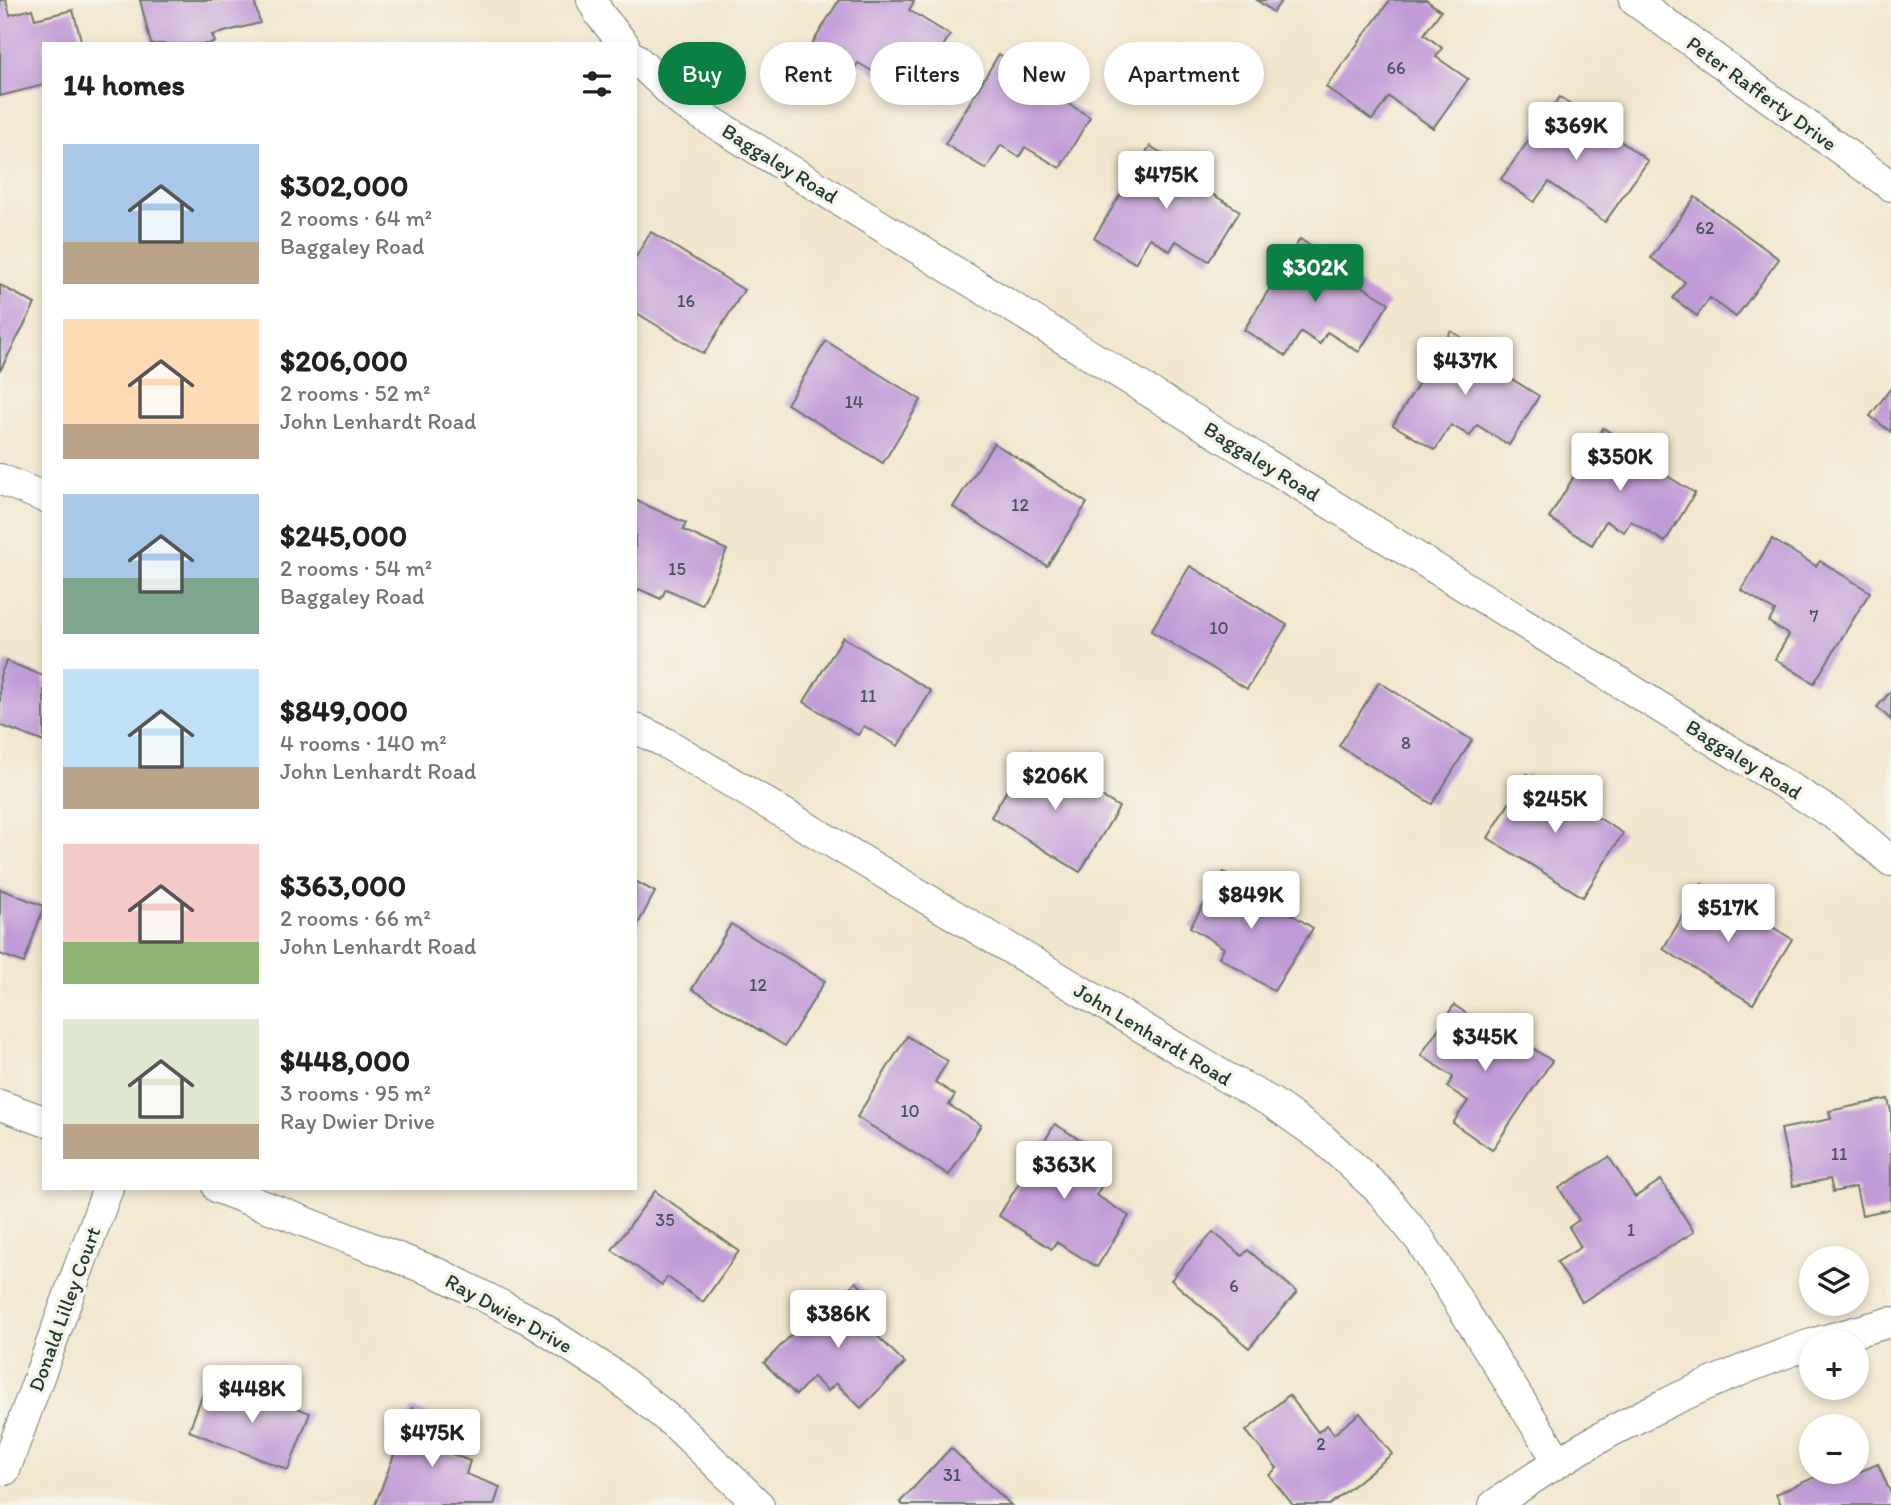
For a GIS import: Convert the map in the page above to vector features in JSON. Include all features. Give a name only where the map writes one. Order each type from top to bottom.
[{"type":"street","points":[[592,0],[600,15],[622,42]]},
{"type":"street","name":"Peter Rafferty Drive","points":[[1634,0],[1891,186]]},
{"type":"street","name":"Baggaley Road","points":[[637,60],[682,103],[1844,821],[1891,861]]},
{"type":"street","points":[[0,480],[42,495]]},
{"type":"street","name":"John Lenhardt Road","points":[[637,730],[664,742],[1271,1102],[1322,1138],[1381,1192],[1420,1240],[1558,1461]]},
{"type":"street","points":[[0,1105],[42,1121]]},
{"type":"street","name":"Donald Lilley Court","points":[[5,1470],[107,1190]]},
{"type":"street","name":"Ray Dwier Drive","points":[[223,1190],[442,1275],[530,1320],[613,1374],[656,1408],[759,1505]]},
{"type":"street","points":[[1862,1330],[1891,1322]]},
{"type":"street","points":[[1494,1505],[1558,1461],[1650,1410],[1742,1368],[1799,1349]]},
{"type":"building","points":[[0,0],[6,0],[10,15],[32,9],[35,19],[73,10],[81,42],[42,42],[42,86],[0,96]]},
{"type":"building","points":[[140,0],[254,0],[260,23],[212,35],[215,42],[150,42]]},
{"type":"building","points":[[839,0],[911,0],[914,2],[909,10],[950,35],[946,42],[870,42],[870,70],[858,63],[856,66],[856,42],[813,42]]},
{"type":"building","points":[[1257,0],[1282,0],[1273,12]]},
{"type":"building","points":[[1390,0],[1426,0],[1441,11],[1424,34],[1442,48],[1436,57],[1468,79],[1433,128],[1389,97],[1372,120],[1326,87]]},
{"type":"building","points":[[998,56],[998,105],[1070,105],[1090,117],[1060,168],[1025,147],[1019,157],[1001,145],[986,169],[945,144],[968,105],[984,105],[984,79]]},
{"type":"building","points":[[1560,97],[1648,161],[1605,222],[1549,182],[1534,202],[1501,179]]},
{"type":"building","points":[[1150,146],[1203,178],[1199,186],[1240,211],[1209,261],[1176,241],[1170,251],[1150,238],[1135,263],[1094,238]]},
{"type":"building","points":[[1695,197],[1779,259],[1736,317],[1710,298],[1697,316],[1673,298],[1685,282],[1651,258]]},
{"type":"building","points":[[651,232],[744,290],[704,354],[637,313],[637,255]]},
{"type":"building","points":[[1300,239],[1353,273],[1349,278],[1389,303],[1359,352],[1327,332],[1320,344],[1301,332],[1286,356],[1244,330]]},
{"type":"building","points":[[0,285],[35,304],[0,371]]},
{"type":"building","points":[[1451,331],[1504,363],[1499,371],[1539,396],[1509,445],[1477,425],[1470,436],[1451,425],[1435,450],[1393,425]]},
{"type":"building","points":[[826,341],[921,400],[883,463],[787,404]]},
{"type":"building","points":[[1891,388],[1891,432],[1870,416]]},
{"type":"building","points":[[1603,428],[1659,462],[1654,468],[1695,493],[1665,542],[1631,521],[1624,532],[1606,521],[1592,545],[1549,518]]},
{"type":"building","points":[[994,443],[1087,503],[1047,566],[953,507]]},
{"type":"building","points":[[637,501],[686,523],[683,530],[727,550],[702,605],[666,589],[661,599],[639,589],[637,593]]},
{"type":"building","points":[[1772,539],[1816,566],[1820,561],[1870,592],[1814,683],[1775,659],[1789,635],[1769,622],[1775,611],[1741,590]]},
{"type":"building","points":[[1190,566],[1287,625],[1247,689],[1151,631]]},
{"type":"building","points":[[843,637],[931,691],[898,746],[864,726],[858,735],[804,702]]},
{"type":"building","points":[[6,661],[42,675],[42,741],[0,725],[0,676]]},
{"type":"building","points":[[1379,682],[1472,740],[1432,804],[1339,746]]},
{"type":"building","points":[[1891,691],[1891,720],[1877,707]]},
{"type":"building","points":[[1030,752],[1119,807],[1080,872],[991,817]]},
{"type":"building","points":[[1527,774],[1623,833],[1583,897],[1488,838]]},
{"type":"building","points":[[1224,872],[1313,928],[1274,991],[1219,957],[1224,948],[1190,927]]},
{"type":"building","points":[[637,882],[655,892],[637,926]]},
{"type":"building","points":[[1702,884],[1792,939],[1753,1004],[1663,949]]},
{"type":"building","points":[[0,889],[42,905],[42,912],[24,963],[0,954]]},
{"type":"building","points":[[731,924],[825,981],[785,1046],[692,989]]},
{"type":"building","points":[[1454,1005],[1494,1032],[1499,1026],[1552,1061],[1492,1150],[1453,1123],[1468,1101],[1447,1087],[1453,1077],[1421,1055]]},
{"type":"building","points":[[907,1036],[948,1061],[935,1082],[955,1095],[949,1105],[981,1125],[949,1175],[857,1117]]},
{"type":"building","points":[[1888,1099],[1891,1111],[1891,1209],[1862,1215],[1856,1187],[1833,1192],[1830,1179],[1793,1186],[1781,1129],[1831,1119],[1829,1111]]},
{"type":"building","points":[[1055,1124],[1096,1150],[1081,1174],[1101,1187],[1096,1195],[1129,1216],[1097,1267],[1056,1242],[1052,1249],[999,1216]]},
{"type":"building","points":[[1609,1157],[1635,1197],[1661,1180],[1694,1232],[1582,1302],[1557,1262],[1581,1247],[1569,1227],[1579,1220],[1559,1188]]},
{"type":"building","points":[[655,1191],[739,1251],[703,1302],[667,1277],[662,1285],[612,1250]]},
{"type":"building","points":[[1213,1232],[1242,1256],[1248,1250],[1297,1292],[1249,1348],[1171,1280]]},
{"type":"building","points":[[856,1282],[879,1304],[862,1321],[905,1363],[861,1408],[836,1383],[828,1391],[813,1377],[796,1395],[764,1363],[834,1291],[840,1298]]},
{"type":"building","points":[[241,1386],[310,1413],[288,1470],[189,1431],[205,1388],[235,1400]]},
{"type":"building","points":[[1289,1395],[1318,1432],[1327,1425],[1334,1434],[1360,1413],[1392,1454],[1329,1505],[1293,1505],[1269,1475],[1277,1468],[1246,1431]]},
{"type":"building","points":[[412,1408],[459,1426],[449,1453],[470,1461],[466,1474],[500,1487],[494,1505],[375,1505]]},
{"type":"building","points":[[951,1448],[1011,1505],[903,1505],[900,1502]]},
{"type":"building","points":[[1878,1464],[1891,1494],[1891,1505],[1781,1505],[1776,1494],[1799,1484],[1869,1484],[1869,1468]]}]
